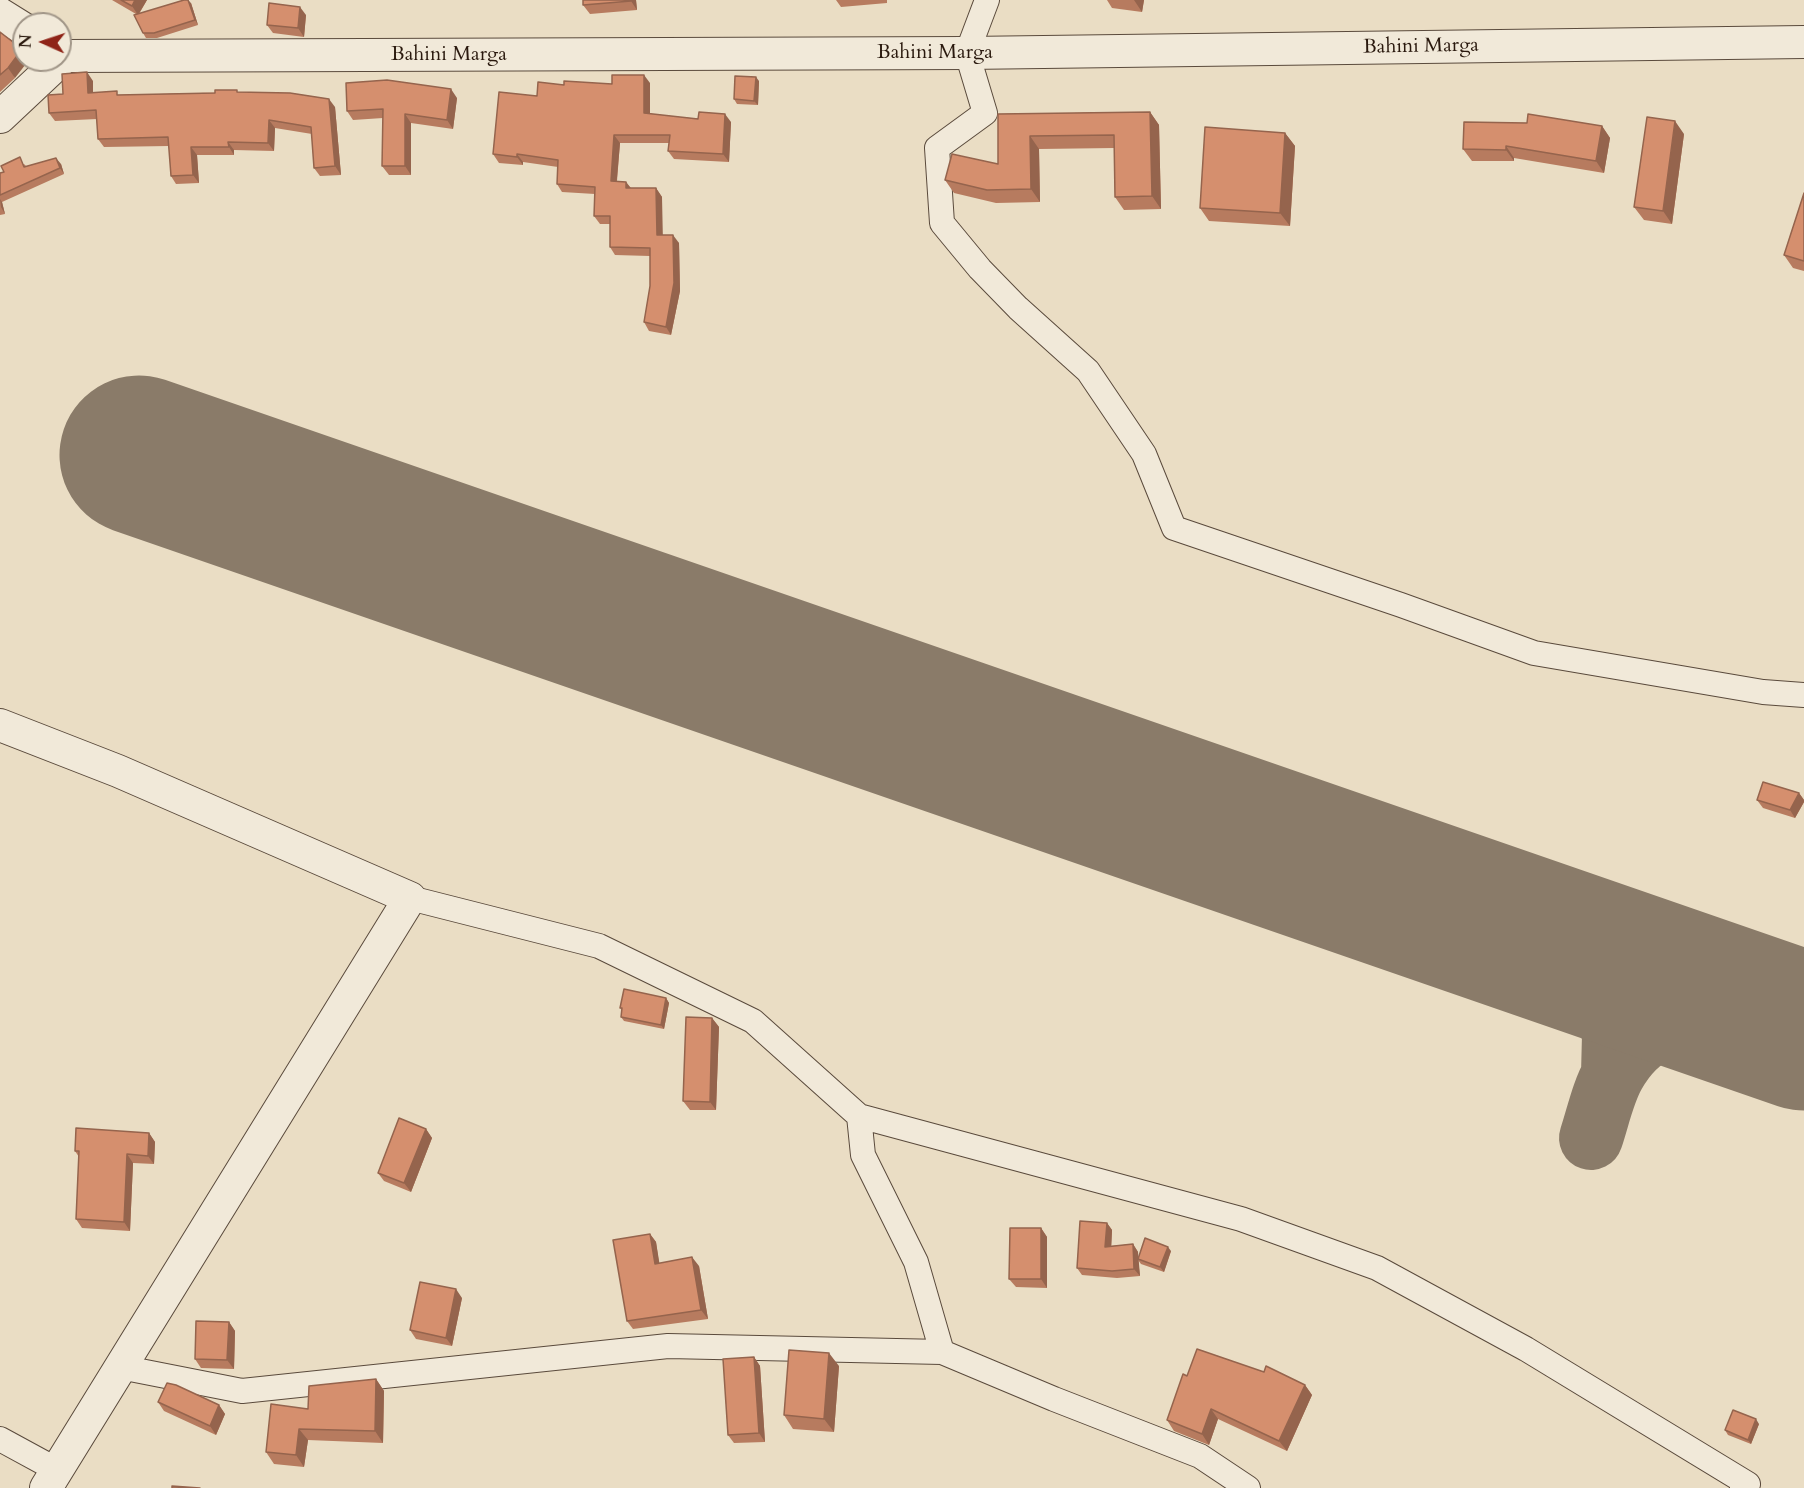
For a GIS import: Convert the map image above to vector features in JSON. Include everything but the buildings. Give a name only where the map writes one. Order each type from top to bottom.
[{"type":"street","points":[[987,0],[967,53],[985,113],[937,148],[942,223],[980,269],[1018,308],[1088,371],[1144,453],[1174,528],[1534,653],[1763,692],[1804,695]]},
{"type":"street","name":"Bahini Marga","points":[[72,54],[967,53],[1804,42]]},
{"type":"street","points":[[0,117],[45,72]]},
{"type":"street","points":[[0,725],[118,771],[410,898],[599,946],[753,1021],[859,1116],[1241,1219],[1377,1268],[1526,1348],[1748,1484],[1742,1488]]},
{"type":"street","points":[[0,1439],[51,1479],[410,898]]},
{"type":"street","points":[[859,1116],[863,1155],[916,1262],[942,1352]]},
{"type":"street","points":[[120,1366],[242,1391],[668,1346],[942,1352],[1200,1456],[1248,1488]]},
{"type":"taxiway","points":[[1567,949],[1606,1008],[1614,1035],[1613,1074]]},
{"type":"taxiway","points":[[1591,1138],[1610,1080],[1626,1055],[1639,1042],[1670,1025],[1705,1016],[1744,1010]]},
{"type":"runway","points":[[139,455],[1804,1031]]}]
